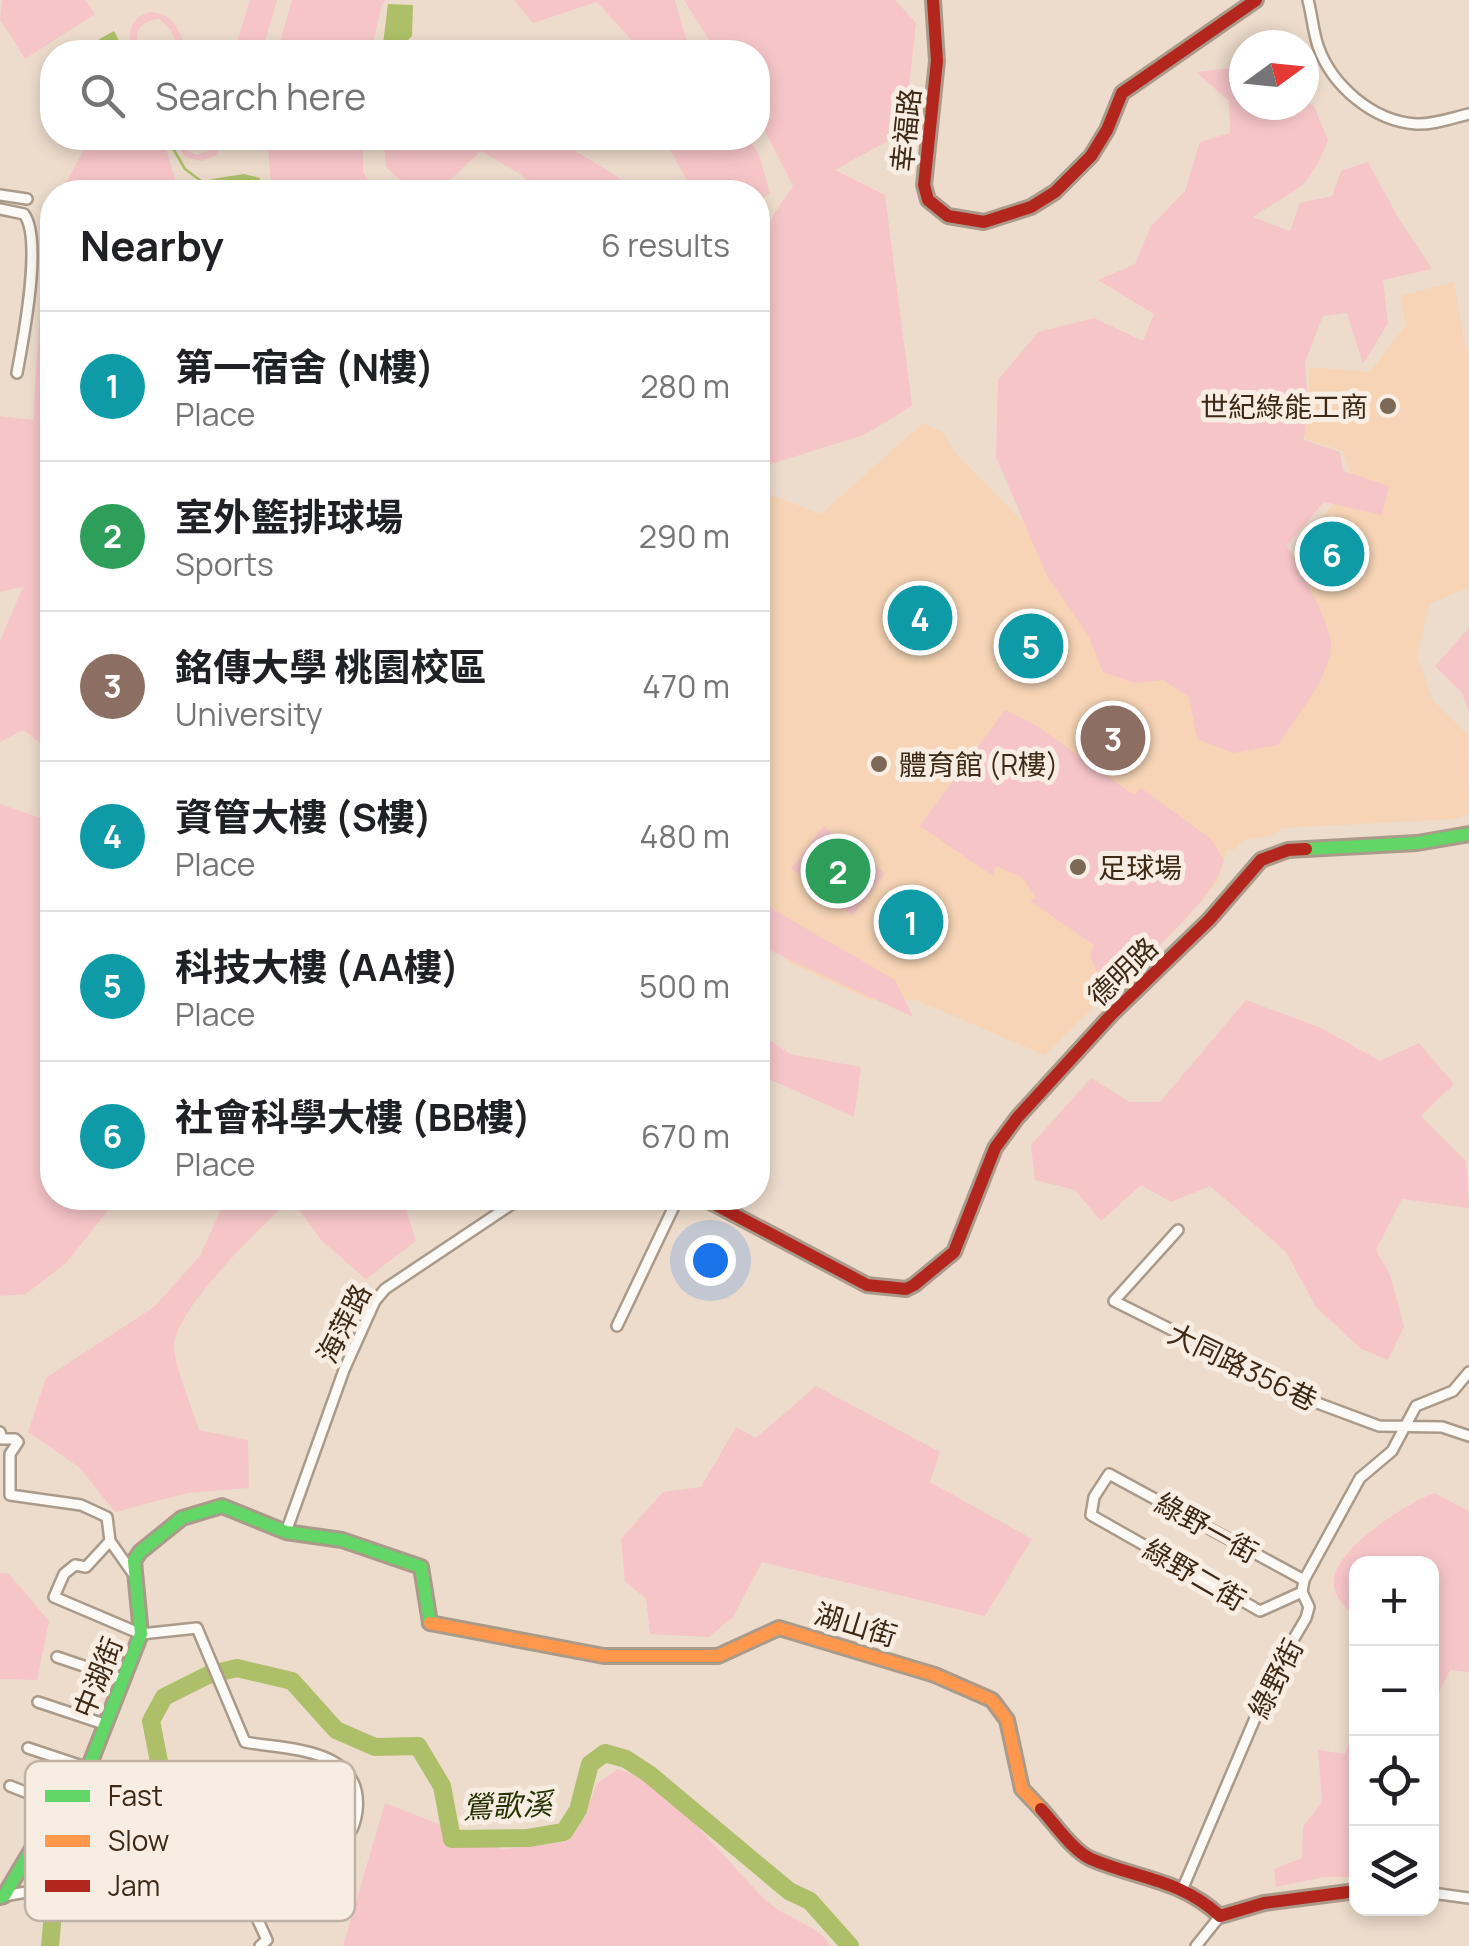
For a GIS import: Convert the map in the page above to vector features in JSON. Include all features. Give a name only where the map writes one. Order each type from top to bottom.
[{"type":"street","name":"幸福路","points":[[933,0],[937,61],[924,185],[928,200],[948,216],[984,222],[1031,207],[1055,192],[1100,143],[1117,103],[1132,83],[1256,0]]},
{"type":"street","points":[[1308,0],[1325,62],[1362,103],[1387,118],[1420,125],[1469,114]]},
{"type":"street","points":[[0,196],[27,200]]},
{"type":"street","points":[[0,209],[24,214],[31,223],[31,290],[17,373]]},
{"type":"street","name":"德明路","points":[[726,1210],[867,1285],[906,1289],[954,1252],[995,1148],[1017,1118],[1112,1014],[1210,920],[1261,860],[1288,850],[1417,844],[1469,834]]},
{"type":"street","name":"海萍路","points":[[286,1532],[344,1370],[375,1302],[385,1289],[502,1210]]},
{"type":"street","points":[[617,1326],[672,1210]]},
{"type":"street","name":"大同路356巷","points":[[1178,1230],[1114,1301],[1320,1404],[1379,1426],[1442,1427],[1469,1436]]},
{"type":"street","name":"綠野街","points":[[1182,1890],[1276,1669],[1306,1618],[1304,1580],[1360,1478],[1392,1452],[1416,1406],[1453,1391],[1469,1372]]},
{"type":"street","points":[[0,1432],[2,1439],[18,1442],[10,1454],[10,1496],[81,1505],[106,1516],[110,1541],[135,1577]]},
{"type":"street","name":"綠野一街","points":[[1091,1516],[1094,1497],[1109,1474],[1304,1580]]},
{"type":"street","points":[[135,1577],[134,1561],[140,1552],[182,1518],[200,1510],[222,1506],[286,1532]]},
{"type":"street","name":"綠野二街","points":[[1091,1516],[1260,1611],[1302,1592]]},
{"type":"street","name":"湖山街","points":[[286,1532],[342,1540],[421,1567],[428,1623],[604,1656],[718,1656],[779,1628],[935,1674],[992,1700],[1007,1720],[1022,1789],[1087,1858],[1153,1877],[1204,1900],[1220,1916]]},
{"type":"street","points":[[110,1541],[86,1567],[75,1565],[64,1574],[54,1597],[141,1634],[197,1628],[245,1742],[295,1747],[328,1761]]},
{"type":"street","name":"中湖街","points":[[91,1761],[141,1634],[135,1577]]},
{"type":"street","points":[[57,1657],[122,1678]]},
{"type":"street","points":[[38,1702],[104,1724]]},
{"type":"street","points":[[28,1748],[67,1761]]},
{"type":"street","points":[[10,1786],[25,1792]]},
{"type":"street","points":[[355,1786],[355,1818]]},
{"type":"street","name":"中湖街","points":[[2,1896],[25,1861]]},
{"type":"street","points":[[1196,1946],[1220,1916],[1264,1902],[1349,1893]]},
{"type":"street","points":[[1439,1893],[1469,1898]]},
{"type":"street","points":[[258,1921],[267,1940],[260,1946]]},
{"type":"shaded area","points":[[2,0],[86,0],[95,14],[55,40],[40,40],[40,49],[25,59],[0,19]]},
{"type":"shaded area","points":[[250,0],[277,0],[265,40],[238,40]]},
{"type":"shaded area","points":[[292,0],[386,0],[374,40],[280,40]]},
{"type":"shaded area","points":[[514,0],[675,0],[687,40],[632,40],[597,2],[533,23]]},
{"type":"shaded area","points":[[684,0],[895,0],[916,23],[904,132],[835,170],[885,195],[912,406],[864,435],[770,464],[770,222],[793,186],[770,141],[770,40],[709,40]]},
{"type":"shaded area","points":[[388,4],[413,5],[412,36],[408,40],[384,40]]},
{"type":"shaded area","points":[[150,12],[165,16],[183,40],[175,40],[159,19],[142,25],[137,40],[130,40],[131,27]]},
{"type":"shaded area","points":[[114,31],[119,40],[98,40]]},
{"type":"shaded area","points":[[1229,69],[1229,101],[1196,72]]},
{"type":"shaded area","points":[[1319,118],[1328,140],[1313,171],[1298,188],[1253,217],[1290,231],[1300,203],[1332,196],[1341,171],[1368,162],[1432,269],[1383,280],[1388,323],[1363,364],[1347,313],[1323,316],[1305,362],[1308,406],[1304,440],[1340,452],[1343,471],[1389,486],[1382,515],[1324,502],[1287,545],[1326,625],[1331,647],[1328,660],[1317,685],[1278,745],[1233,753],[1197,739],[1189,697],[1163,680],[1135,683],[1103,672],[1088,635],[1047,576],[996,457],[998,380],[1038,332],[1094,318],[1143,341],[1154,314],[1098,280],[1135,264],[1151,226],[1185,191],[1200,142],[1230,133],[1230,120]]},
{"type":"shaded area","points":[[84,150],[166,150],[175,180],[67,180]]},
{"type":"shaded area","points":[[180,150],[196,155],[218,150],[216,155],[201,161],[185,157]]},
{"type":"shaded area","points":[[268,150],[363,150],[363,172],[368,180],[271,180]]},
{"type":"shaded area","points":[[385,150],[574,150],[623,180],[526,180],[481,151],[450,180],[400,180],[386,167]]},
{"type":"shaded area","points":[[670,150],[756,150],[766,180],[687,180]]},
{"type":"shaded area","points":[[244,174],[260,178],[260,180],[212,179]]},
{"type":"shaded area","points":[[1454,282],[1469,351],[1469,588],[1430,603],[1417,656],[1433,700],[1467,734],[1469,814],[1455,819],[1283,828],[1270,836],[1242,841],[1236,849],[1227,850],[1218,881],[1202,901],[1045,1055],[916,1000],[870,1000],[789,962],[770,944],[770,495],[821,514],[923,423],[944,433],[953,450],[1022,521],[1085,570],[1255,601],[1332,506],[1363,482],[1354,483],[1343,451],[1305,439],[1310,367],[1370,372],[1406,325],[1400,296]]},
{"type":"shaded area","points":[[40,308],[40,743],[23,730],[0,742],[0,641],[23,587],[0,592],[0,416],[33,420]]},
{"type":"shaded area","points":[[1469,628],[1469,713],[1462,693],[1435,666]]},
{"type":"shaded area","points":[[1005,710],[1037,726],[1134,795],[1141,788],[1211,839],[1223,859],[1219,874],[1195,909],[1113,989],[1095,968],[1090,955],[1094,945],[1030,901],[1036,898],[1022,877],[996,866],[993,876],[920,826]]},
{"type":"shaded area","points":[[0,804],[40,818],[40,1210],[108,1210],[66,1263],[26,1294],[0,1296]]},
{"type":"shaded area","points":[[823,826],[885,873],[853,916],[791,869]]},
{"type":"shaded area","points":[[770,905],[895,980],[913,1017],[770,951]]},
{"type":"shaded area","points":[[1246,1000],[1321,1028],[1380,1061],[1419,1043],[1454,1084],[1421,1116],[1466,1161],[1469,1208],[1402,1199],[1376,1250],[1391,1277],[1404,1327],[1388,1360],[1361,1349],[1316,1307],[1286,1252],[1210,1186],[1171,1202],[1141,1185],[1101,1221],[1075,1190],[1035,1180],[1031,1145],[1091,1078],[1130,1102],[1160,1102]]},
{"type":"shaded area","points":[[770,1040],[790,1054],[861,1067],[854,1117],[770,1079]]},
{"type":"shaded area","points":[[221,1210],[280,1210],[203,1291],[188,1312],[174,1348],[199,1430],[248,1440],[249,1488],[188,1493],[115,1512],[80,1468],[28,1432],[46,1378],[154,1307],[200,1256]]},
{"type":"shaded area","points":[[299,1210],[407,1210],[416,1241],[366,1279],[322,1241]]},
{"type":"shaded area","points":[[816,1386],[940,1452],[930,1482],[1032,1539],[985,1616],[762,1562],[733,1617],[709,1637],[650,1634],[646,1599],[625,1581],[621,1539],[663,1492],[701,1487],[736,1427],[756,1438]]},
{"type":"shaded area","points":[[1434,1493],[1469,1511],[1469,1672],[1450,1670],[1439,1692],[1439,1556],[1349,1556],[1349,1611],[1335,1590],[1334,1578],[1348,1553],[1407,1506]]},
{"type":"shaded area","points":[[0,1573],[9,1574],[49,1621],[37,1680],[0,1679]]},
{"type":"shaded area","points":[[1349,1742],[1349,1877],[1324,1877],[1276,1887],[1274,1869],[1302,1858],[1303,1827],[1322,1802],[1318,1750],[1345,1754]]},
{"type":"shaded area","points":[[618,1769],[658,1790],[768,1902],[818,1932],[831,1946],[343,1946],[350,1921],[355,1921],[355,1905],[385,1803],[503,1849],[565,1842],[585,1817],[596,1784]]},
{"type":"waterway","points":[[174,150],[185,169],[200,180]]},
{"type":"waterway","name":"鶯歌溪","points":[[159,1761],[151,1721],[164,1697],[208,1675],[237,1668],[292,1681],[336,1730],[375,1747],[418,1746],[442,1786],[452,1839],[528,1838],[564,1832],[578,1810],[590,1764],[605,1753],[626,1759],[649,1774],[789,1891],[810,1901],[850,1946]]},
{"type":"waterway","name":"鶯歌溪","points":[[50,1946],[52,1921]]},
{"type":"traffic: fast","points":[[1306,849],[1417,843],[1469,834]]},
{"type":"traffic: fast","points":[[91,1761],[141,1634],[134,1561],[182,1518],[222,1506],[286,1532],[342,1540],[421,1567],[430,1623]]},
{"type":"traffic: fast","points":[[0,1897],[25,1861]]},
{"type":"traffic: slow","points":[[430,1623],[604,1656],[718,1656],[779,1628],[935,1675],[992,1700],[1007,1720],[1022,1789],[1041,1809]]},
{"type":"traffic: jam","points":[[933,0],[937,61],[924,185],[928,200],[948,216],[984,222],[1031,207],[1055,192],[1091,156],[1122,93],[1256,0]]},
{"type":"traffic: jam","points":[[726,1210],[867,1285],[906,1289],[914,1285],[954,1252],[995,1148],[1017,1118],[1112,1014],[1209,920],[1261,860],[1288,850],[1306,849]]},
{"type":"traffic: jam","points":[[1041,1809],[1084,1855],[1190,1894],[1220,1916],[1264,1903],[1349,1892]]},
{"type":"place","name":"世紀綠能工商","points":[[1388,406]]},
{"type":"place","name":"社會科學大樓 (BB樓)","points":[[1332,554]]},
{"type":"place","name":"資管大樓 (S樓)","points":[[920,618]]},
{"type":"place","name":"科技大樓 (AA樓)","points":[[1031,646]]},
{"type":"place","name":"銘傳大學 桃園校區","points":[[1113,738]]},
{"type":"place","name":"體育館 (R樓)","points":[[879,764]]},
{"type":"place","name":"足球場","points":[[1078,867]]},
{"type":"place","name":"室外籃排球場","points":[[838,871]]},
{"type":"place","name":"第一宿舍 (N樓)","points":[[911,922]]}]
